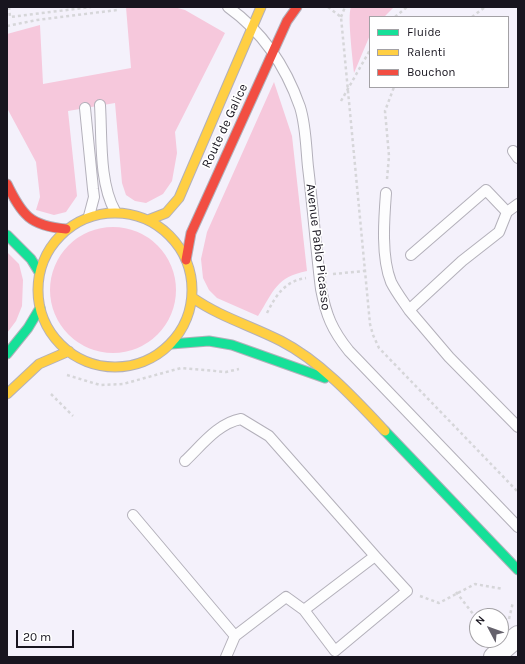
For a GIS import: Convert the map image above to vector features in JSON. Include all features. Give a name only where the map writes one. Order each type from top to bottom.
[{"type":"main road","name":"Route de Galice","points":[[148,220],[161,217],[173,208],[179,198],[261,7]]},
{"type":"main road","name":"Route de Galice","points":[[186,260],[191,233],[288,21],[297,7]]},
{"type":"main road","points":[[7,184],[23,214],[33,222],[49,228],[66,229]]},
{"type":"main road","points":[[115,211],[140,216],[148,220],[163,228],[181,247],[191,271],[193,298],[186,323],[170,344],[150,359],[126,367],[101,366],[77,358],[58,342],[47,326],[44,321],[37,297],[39,272],[49,248],[66,229],[89,216],[115,211]]},
{"type":"main road","points":[[7,235],[31,259],[39,272]]},
{"type":"main road","points":[[193,298],[206,307],[282,341],[304,355],[350,395],[518,570]]},
{"type":"main road","points":[[7,354],[28,328],[40,308]]},
{"type":"main road","points":[[170,344],[209,341],[232,345],[332,380]]},
{"type":"main road","points":[[7,394],[39,364],[68,351]]},
{"type":"street","points":[[494,657],[518,636]]},
{"type":"lane","name":"Avenue Pablo Picasso","points":[[228,7],[252,26],[273,53],[292,88],[303,121],[321,289],[326,314],[337,336],[349,351],[518,528]]},
{"type":"lane","points":[[100,105],[103,163],[109,200],[115,211]]},
{"type":"lane","points":[[85,108],[94,197],[89,216]]},
{"type":"lane","points":[[411,255],[486,190],[507,212]]},
{"type":"lane","points":[[386,193],[384,220],[387,265],[395,289],[409,310],[449,357],[518,427]]},
{"type":"lane","points":[[409,310],[462,261],[499,232],[507,212],[518,204]]},
{"type":"lane","points":[[185,461],[219,429],[233,420],[241,419],[269,436],[407,590],[335,650],[304,610],[286,597],[235,636],[226,657]]},
{"type":"lane","points":[[133,515],[235,636]]},
{"type":"lane","points":[[304,610],[375,556]]},
{"type":"path","points":[[9,7],[10,17],[91,7]]},
{"type":"path","points":[[7,26],[117,10],[116,7]]},
{"type":"path","points":[[341,17],[345,7]]},
{"type":"path","points":[[396,16],[407,7]]},
{"type":"path","points":[[473,16],[485,7]]},
{"type":"path","points":[[62,17],[62,22]]},
{"type":"path","points":[[341,101],[369,52]]},
{"type":"path","points":[[386,193],[389,156],[385,111],[394,88]]},
{"type":"path","points":[[329,275],[364,271]]},
{"type":"path","points":[[265,318],[281,290],[295,281],[310,278]]},
{"type":"path","points":[[62,374],[100,384],[122,384],[181,368],[226,372],[235,371],[240,368]]},
{"type":"path","points":[[51,394],[73,416]]},
{"type":"path","points":[[407,590],[439,603],[456,592],[475,584],[503,589]]},
{"type":"path","points":[[456,592],[469,609]]},
{"type":"shaded area","points":[[126,7],[174,7],[185,10],[225,33],[175,132],[177,153],[172,181],[163,194],[146,203],[135,201],[126,195],[122,183],[115,103],[68,111],[77,196],[66,212],[54,215],[36,210],[40,197],[36,162],[7,108],[7,34],[40,25],[43,84],[131,68]]},
{"type":"shaded area","points":[[351,7],[394,7],[385,16],[369,16],[369,37],[354,73],[350,28]]},
{"type":"shaded area","points":[[274,82],[292,136],[307,271],[282,281],[272,292],[258,316],[217,298],[209,290],[203,278],[201,259],[207,232]]},
{"type":"shaded area","points":[[119,227],[131,229],[143,234],[158,245],[169,260],[174,272],[176,290],[174,308],[169,320],[158,335],[143,346],[131,351],[107,353],[95,351],[83,346],[68,335],[57,320],[52,308],[50,284],[52,272],[57,260],[68,245],[83,234],[95,229]]},
{"type":"shaded area","points":[[7,252],[19,264],[23,280],[22,306],[16,321],[7,333]]},
{"type":"traffic: fast","points":[[7,235],[31,259],[39,272]]},
{"type":"traffic: fast","points":[[7,354],[28,328],[40,308]]},
{"type":"traffic: fast","points":[[171,344],[209,341],[232,345],[325,378]]},
{"type":"traffic: fast","points":[[385,431],[518,570]]},
{"type":"traffic: slow","points":[[148,220],[166,213],[179,198],[261,7]]},
{"type":"traffic: slow","points":[[107,213],[123,213],[145,219],[170,235],[186,260],[191,275],[192,290],[191,305],[186,320],[170,345],[158,354],[137,364],[123,367],[107,367],[93,364],[79,358],[66,350],[55,339],[41,312],[38,298],[38,282],[41,268],[47,254],[55,241],[66,230],[93,216],[107,213]]},
{"type":"traffic: slow","points":[[193,298],[214,311],[281,341],[295,349],[323,370],[362,406],[385,431]]},
{"type":"traffic: slow","points":[[7,394],[39,364],[69,351]]},
{"type":"traffic: jam","points":[[186,260],[191,233],[287,21],[297,7]]},
{"type":"traffic: jam","points":[[7,184],[17,204],[35,222],[66,229]]}]
